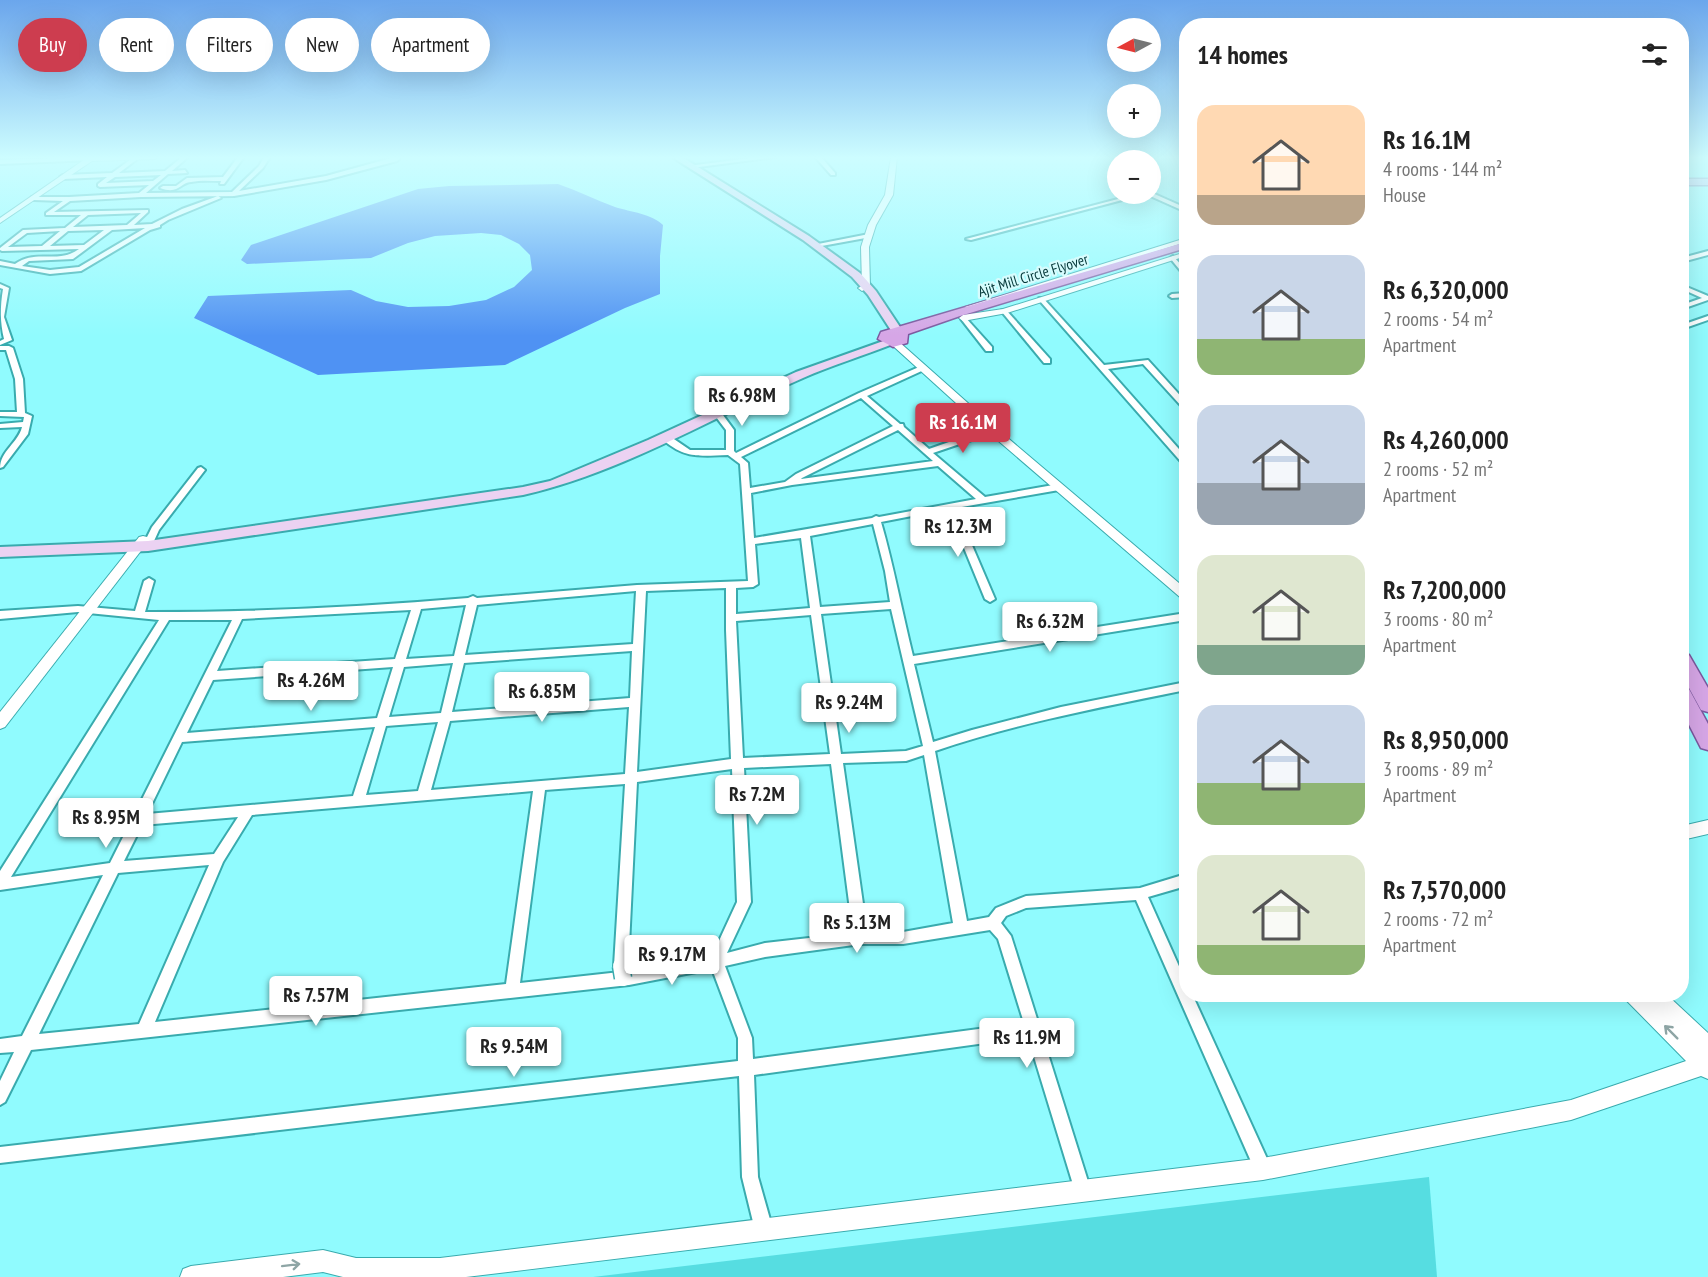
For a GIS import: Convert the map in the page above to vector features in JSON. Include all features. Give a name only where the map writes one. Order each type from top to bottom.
[{"type":"main road","points":[[766,217],[802,239],[864,287]]},
{"type":"main road","points":[[771,217],[816,245],[856,276],[894,338]]},
{"type":"main road","name":"Ajit Mill Circle Flyover","points":[[1061,286],[1179,247]]},
{"type":"main road","name":"Ajit Mill Circle Flyover","points":[[894,338],[1061,286],[1179,254]]},
{"type":"main road","points":[[0,552],[138,543],[523,491],[554,484],[665,437],[811,370],[894,338]]},
{"type":"main road","points":[[0,546],[138,543],[550,478],[647,438],[794,371],[894,338]]},
{"type":"main road","points":[[1689,672],[1708,705]]},
{"type":"main road","points":[[1689,707],[1708,742]]},
{"type":"street","points":[[16,267],[82,217]]},
{"type":"street","points":[[130,226],[140,217]]},
{"type":"street","points":[[0,263],[38,272],[69,272],[81,269],[176,217]]},
{"type":"street","points":[[864,287],[865,248],[877,217]]},
{"type":"street","points":[[969,239],[1055,217]]},
{"type":"street","points":[[27,259],[70,258],[111,226]]},
{"type":"street","points":[[86,247],[2,249],[25,231],[158,226]]},
{"type":"street","points":[[816,245],[869,237]]},
{"type":"street","points":[[960,316],[987,300],[1179,242]]},
{"type":"street","points":[[1689,258],[1708,253]]},
{"type":"street","points":[[960,316],[1004,311],[1179,255]]},
{"type":"street","points":[[1173,258],[1179,265]]},
{"type":"street","points":[[0,286],[6,288],[1,315],[4,345],[19,379],[21,414]]},
{"type":"street","points":[[1694,292],[1708,288]]},
{"type":"street","points":[[1689,290],[1708,298]]},
{"type":"street","points":[[1172,296],[1179,296]]},
{"type":"street","points":[[1689,305],[1708,298]]},
{"type":"street","points":[[1041,299],[1179,454]]},
{"type":"street","points":[[1004,311],[1047,361]]},
{"type":"street","points":[[960,316],[989,349]]},
{"type":"street","points":[[1689,325],[1708,318]]},
{"type":"street","points":[[894,338],[922,369],[1179,589]]},
{"type":"street","points":[[894,338],[988,421],[1179,582]]},
{"type":"street","points":[[1102,368],[1145,362],[1179,398]]},
{"type":"street","points":[[665,437],[680,450],[693,454],[733,454],[922,369]]},
{"type":"street","points":[[862,395],[983,500]]},
{"type":"street","points":[[0,615],[83,609],[139,615],[239,616],[417,606],[473,599],[641,588],[753,584],[744,463],[733,454],[730,430],[717,413]]},
{"type":"street","points":[[0,414],[28,416],[24,434],[3,457],[0,465]]},
{"type":"street","points":[[0,426],[26,424]]},
{"type":"street","points":[[788,483],[900,426]]},
{"type":"street","points":[[927,452],[992,430]]},
{"type":"street","points":[[747,491],[788,483],[939,464]]},
{"type":"street","points":[[0,709],[138,543],[155,529],[201,470]]},
{"type":"street","points":[[750,542],[1059,487]]},
{"type":"street","points":[[951,506],[990,600]]},
{"type":"street","points":[[876,519],[929,748],[961,928]]},
{"type":"street","points":[[805,534],[861,938]]},
{"type":"street","points":[[139,615],[149,581]]},
{"type":"street","points":[[730,585],[744,902],[716,962],[745,1038],[750,1177],[764,1230]]},
{"type":"street","points":[[624,974],[641,588]]},
{"type":"street","points":[[423,796],[446,715],[473,599]]},
{"type":"street","points":[[731,618],[895,605]]},
{"type":"street","points":[[358,801],[417,606]]},
{"type":"street","points":[[0,723],[83,609]]},
{"type":"street","points":[[0,884],[166,616]]},
{"type":"street","points":[[0,1097],[239,616]]},
{"type":"street","points":[[908,661],[1179,617]]},
{"type":"street","points":[[209,676],[638,647]]},
{"type":"street","points":[[138,820],[540,786],[739,763],[906,756],[1062,711],[1179,687]]},
{"type":"street","points":[[178,738],[446,715],[635,702]]},
{"type":"street","points":[[512,990],[540,786]]},
{"type":"street","points":[[144,1030],[218,859],[249,810]]},
{"type":"street","points":[[1689,831],[1708,827]]},
{"type":"street","points":[[0,884],[114,868],[218,859]]},
{"type":"street","points":[[0,1046],[512,990],[716,962],[765,950],[861,938],[903,938],[993,923],[1001,912],[1026,902],[1140,894],[1179,882]]},
{"type":"street","points":[[1140,894],[1179,981]]},
{"type":"street","points":[[993,923],[1004,936],[1084,1192]]},
{"type":"street","points":[[1188,1002],[1263,1169]]},
{"type":"street","points":[[1642,1002],[1706,1060]]},
{"type":"street","points":[[1659,1002],[1706,1060]]},
{"type":"street","points":[[0,1155],[746,1068],[1032,1029]]},
{"type":"street","points":[[191,1277],[323,1261],[347,1273],[440,1273],[764,1230],[1263,1169],[1571,1110],[1706,1060]]},
{"type":"shaded area","points":[[336,217],[648,217],[663,225],[660,294],[625,308],[505,365],[318,375],[194,318],[208,296],[351,290],[376,301],[408,307],[449,306],[486,300],[514,287],[532,270],[530,255],[519,244],[501,235],[481,233],[435,236],[408,243],[371,258],[247,264],[241,260],[251,245]]},
{"type":"shaded area","points":[[1429,1177],[1437,1277],[593,1277]]}]
